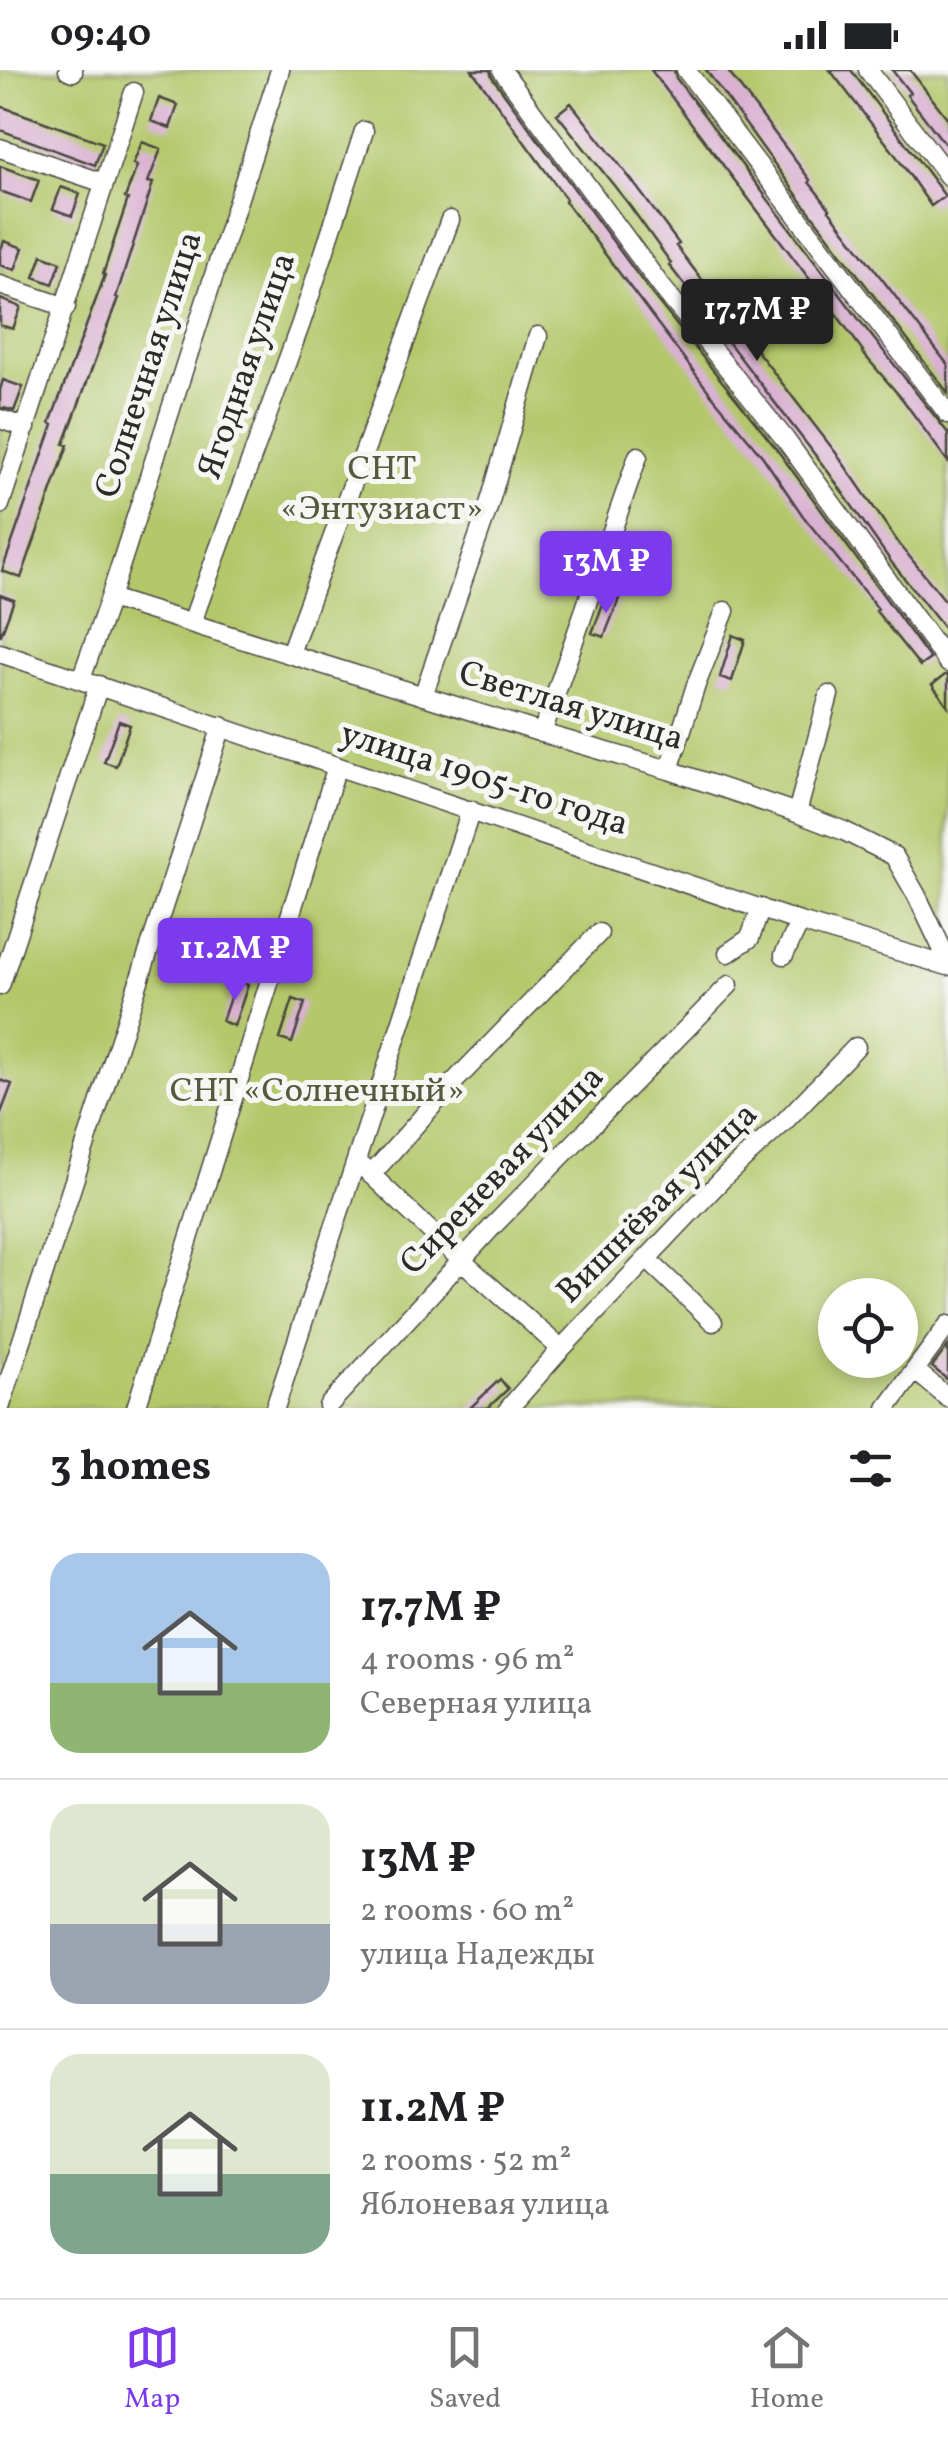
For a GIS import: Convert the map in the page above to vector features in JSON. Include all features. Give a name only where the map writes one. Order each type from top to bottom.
[{"type":"street","name":"Солнечная улица","points":[[0,986],[90,682],[110,598],[280,70]]},
{"type":"street","points":[[502,70],[661,286],[785,439],[948,663]]},
{"type":"street","points":[[686,70],[948,414]]},
{"type":"street","points":[[868,70],[948,176]]},
{"type":"street","points":[[0,505],[134,92]]},
{"type":"street","name":"Ягодная улица","points":[[192,622],[301,323],[364,131]]},
{"type":"street","points":[[0,148],[104,184]]},
{"type":"street","points":[[290,653],[450,220]]},
{"type":"street","points":[[0,285],[66,307]]},
{"type":"street","points":[[423,696],[488,508],[538,336]]},
{"type":"street","points":[[0,419],[26,428]]},
{"type":"street","points":[[542,733],[638,456]]},
{"type":"street","name":"Светлая улица","points":[[110,598],[669,770],[844,831],[894,856],[948,964]]},
{"type":"street","points":[[669,770],[725,611]]},
{"type":"street","name":"улица 1905-го года","points":[[0,652],[800,922],[948,964]]},
{"type":"street","points":[[797,813],[829,695]]},
{"type":"street","points":[[0,1408],[222,726]]},
{"type":"street","points":[[136,1408],[336,766]]},
{"type":"street","points":[[276,1408],[471,810]]},
{"type":"street","points":[[728,953],[750,938],[761,908]]},
{"type":"street","points":[[784,956],[800,922]]},
{"type":"street","points":[[371,1175],[448,1088],[599,933]]},
{"type":"street","name":"Сиреневая улица","points":[[328,1406],[461,1260],[729,984]]},
{"type":"street","name":"Вишнёвая улица","points":[[509,1408],[726,1175],[784,1123],[856,1046]]},
{"type":"street","points":[[356,1160],[561,1349]]},
{"type":"street","points":[[647,1258],[714,1322]]},
{"type":"street","points":[[918,1368],[948,1325]]},
{"type":"street","points":[[918,1373],[948,1398]]},
{"type":"street","points":[[887,1408],[911,1378]]},
{"type":"green space","points":[[0,70],[948,70],[948,1408],[0,1408]]},
{"type":"building","points":[[472,70],[490,70],[651,293],[775,447],[930,659],[920,666],[876,611],[763,457],[565,201]]},
{"type":"building","points":[[651,70],[674,70],[676,78],[948,433],[948,462],[862,352]]},
{"type":"building","points":[[706,70],[727,70],[810,180],[948,365],[948,393],[800,199]]},
{"type":"building","points":[[830,70],[851,70],[945,196],[931,206]]},
{"type":"building","points":[[892,70],[910,70],[948,119],[948,148],[907,95],[910,93]]},
{"type":"building","points":[[159,98],[178,105],[170,128],[151,121]]},
{"type":"building","points":[[571,103],[948,604],[948,633],[557,114]]},
{"type":"building","points":[[0,106],[103,143],[95,165],[0,130]]},
{"type":"building","points":[[142,142],[161,149],[148,182],[153,183],[118,298],[64,444],[68,445],[21,578],[2,571],[53,425],[50,423],[105,275]]},
{"type":"building","points":[[0,166],[39,180],[31,202],[0,191]]},
{"type":"building","points":[[61,187],[80,194],[72,216],[53,209]]},
{"type":"building","points":[[4,241],[23,248],[15,270],[0,265]]},
{"type":"building","points":[[42,255],[61,262],[53,284],[34,277]]},
{"type":"building","points":[[0,299],[21,307],[13,329],[0,325]]},
{"type":"building","points":[[3,380],[23,387],[14,411],[0,407]]},
{"type":"building","points":[[607,594],[619,599],[604,637],[592,633]]},
{"type":"building","points":[[0,595],[14,600],[1,635],[0,635]]},
{"type":"building","points":[[733,635],[745,640],[732,681],[720,677]]},
{"type":"building","points":[[948,675],[948,706],[932,685]]},
{"type":"building","points":[[119,721],[130,725],[116,766],[104,762]]},
{"type":"building","points":[[236,980],[248,985],[234,1026],[222,1021]]},
{"type":"building","points":[[293,999],[305,1003],[292,1043],[280,1039]]},
{"type":"building","points":[[0,1080],[12,1084],[1,1113],[0,1113]]},
{"type":"building","points":[[948,1346],[948,1380],[932,1367]]},
{"type":"building","points":[[500,1379],[508,1389],[488,1408],[470,1408]]},
{"type":"park label","name":"СНТ «Энтузиаст»","points":[[382,490]]},
{"type":"park label","name":"СНТ «Солнечный»","points":[[317,1092]]}]
